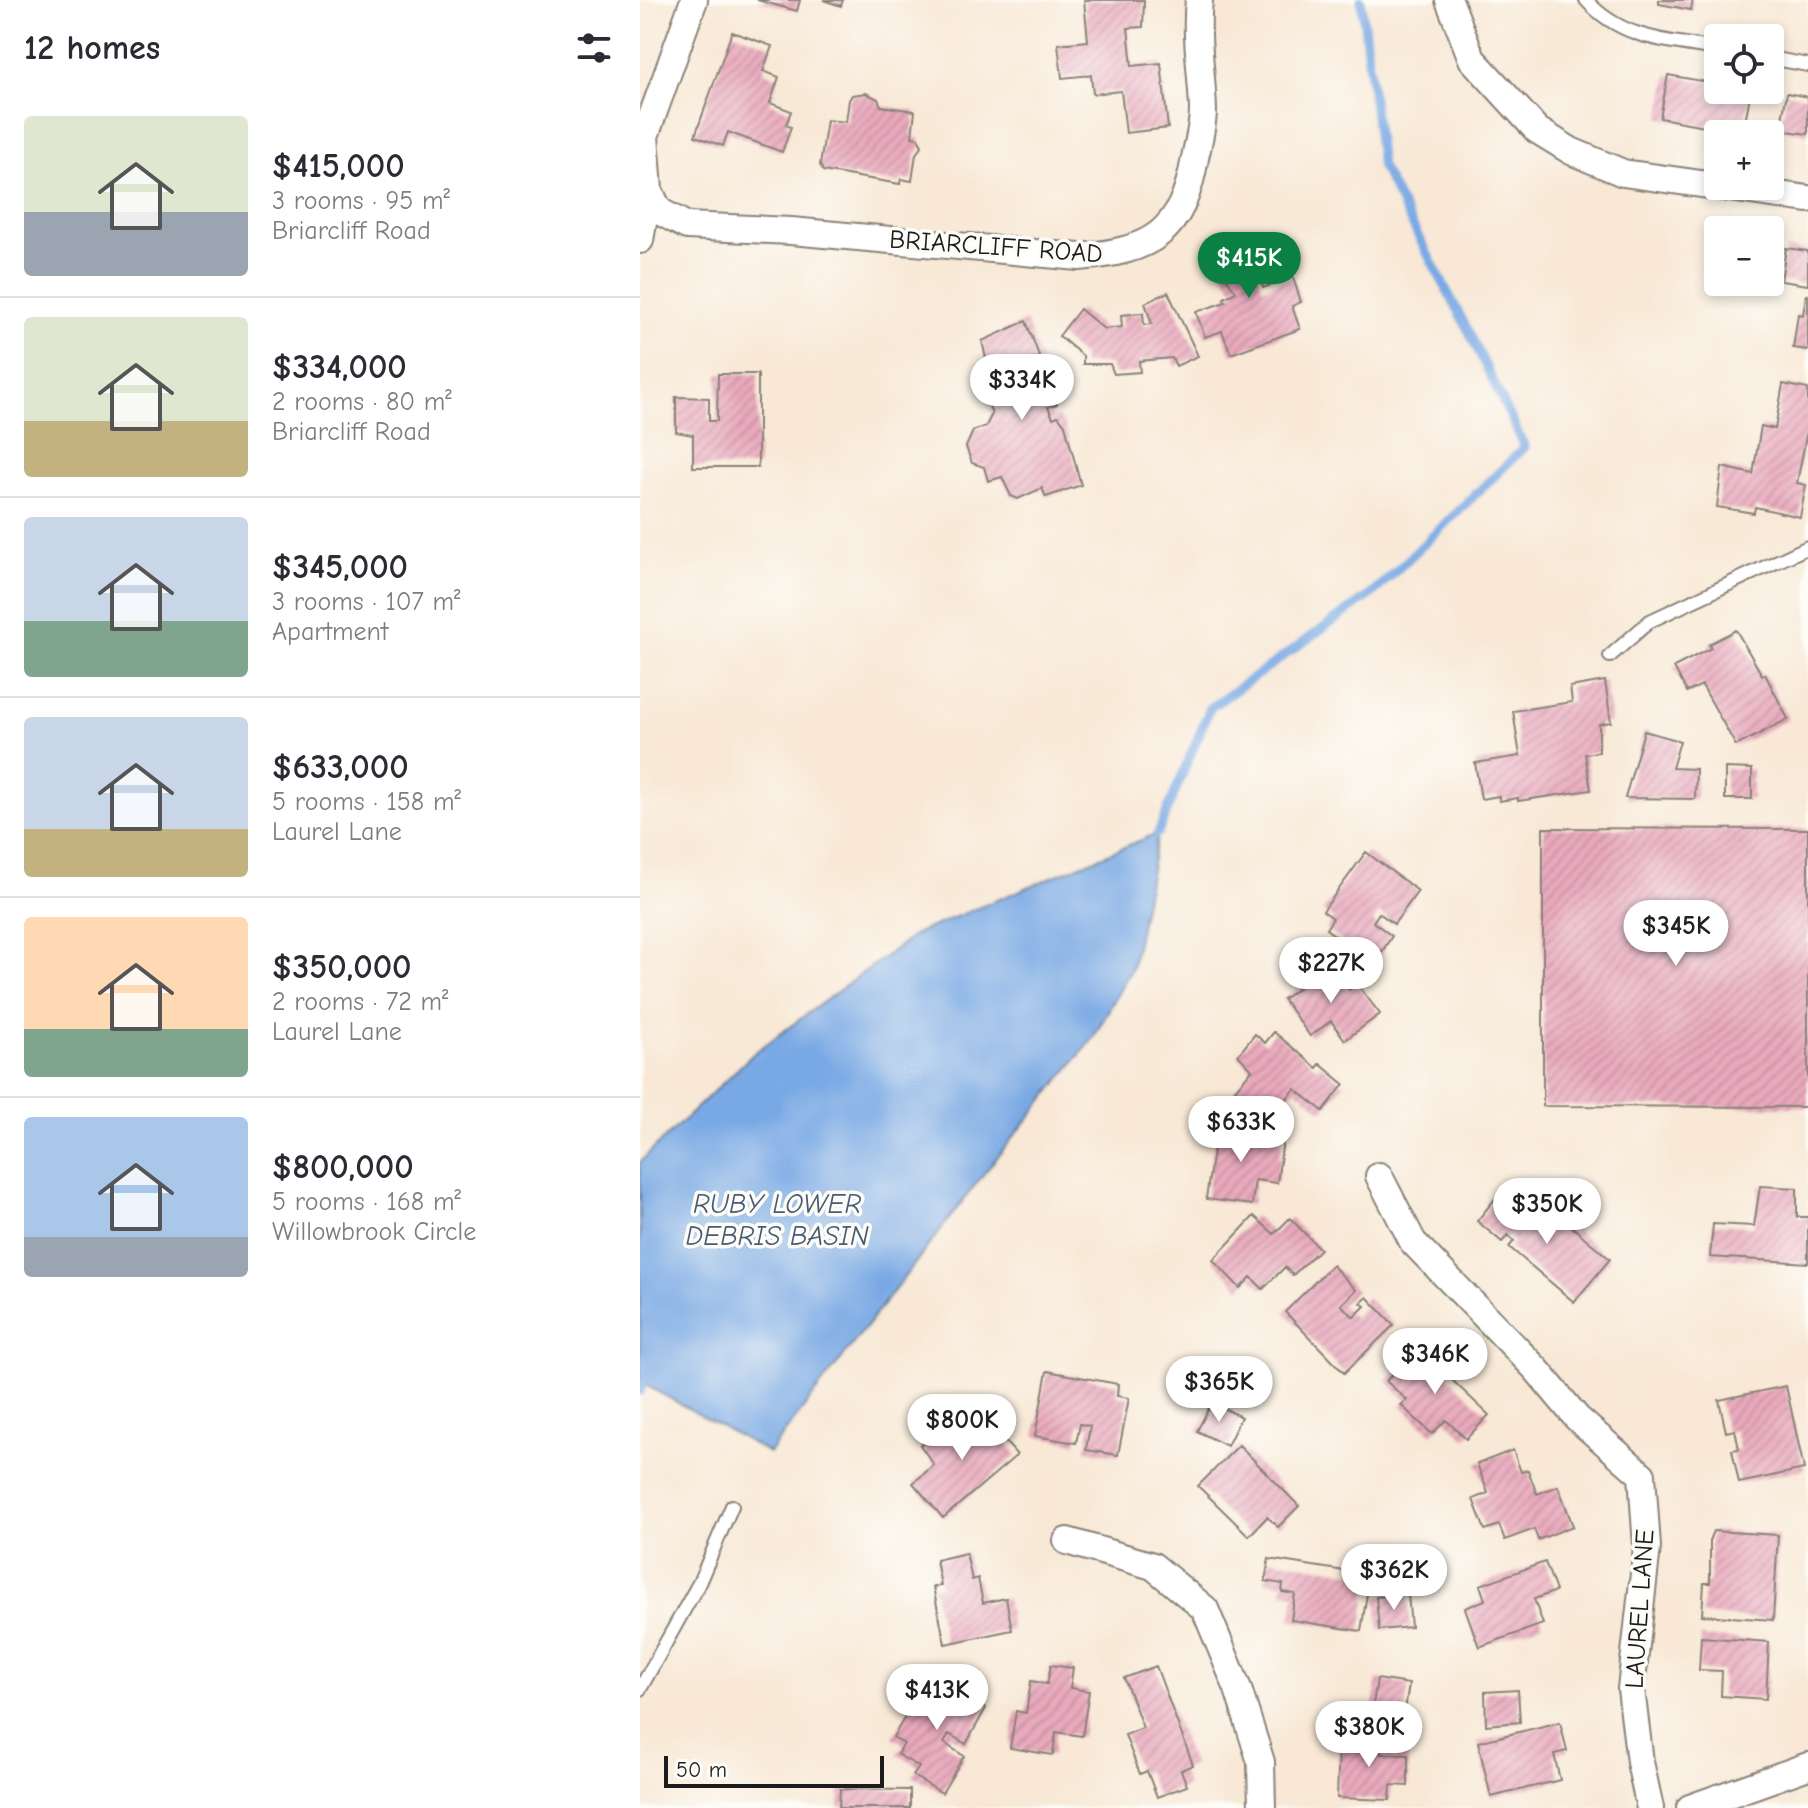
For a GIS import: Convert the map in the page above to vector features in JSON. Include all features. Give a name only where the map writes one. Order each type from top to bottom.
[{"type":"street","points":[[640,240],[649,190],[645,136],[694,0]]},
{"type":"street","name":"BRIARCLIFF ROAD","points":[[649,190],[659,211],[687,226],[1079,257],[1117,254],[1157,237],[1177,217],[1191,179],[1203,114],[1199,0]]},
{"type":"street","points":[[1449,0],[1472,59],[1537,130],[1571,151],[1623,173],[1808,199]]},
{"type":"street","name":"LAUREL LANE","points":[[1379,1176],[1413,1242],[1536,1369],[1577,1418],[1642,1475],[1647,1547],[1631,1689],[1650,1808]]},
{"type":"street","points":[[1067,1541],[1153,1566],[1205,1609],[1238,1689],[1261,1762],[1262,1808]]},
{"type":"street","points":[[1690,1808],[1808,1766]]},
{"type":"lane","points":[[1586,0],[1603,19],[1640,36],[1704,47]]},
{"type":"lane","points":[[1784,61],[1808,65]]},
{"type":"lane","points":[[1610,656],[1650,621],[1808,547]]},
{"type":"lane","points":[[640,1689],[699,1583],[732,1506]]},
{"type":"water","name":"RUBY LOWER DEBRIS BASIN","points":[[1158,833],[1132,968],[1092,1040],[986,1171],[769,1453],[640,1382],[640,1162],[754,1053],[917,933]]},
{"type":"building","points":[[757,0],[800,0],[797,11]]},
{"type":"building","points":[[823,0],[843,0],[841,6]]},
{"type":"building","points":[[1084,0],[1144,0],[1143,27],[1128,28],[1132,66],[1161,63],[1168,128],[1126,133],[1121,91],[1093,94],[1091,75],[1062,78],[1058,44],[1088,41]]},
{"type":"building","points":[[1659,0],[1693,0],[1691,10],[1659,4]]},
{"type":"building","points":[[732,32],[772,46],[763,71],[779,77],[770,103],[791,111],[786,125],[791,127],[782,152],[728,132],[723,146],[695,136]]},
{"type":"building","points":[[1668,75],[1704,81],[1704,104],[1748,104],[1745,120],[1704,120],[1704,126],[1660,118]]},
{"type":"building","points":[[866,93],[878,99],[881,106],[915,111],[912,137],[918,138],[922,146],[916,154],[912,181],[901,179],[900,184],[823,171],[820,165],[827,120],[846,122],[852,95]]},
{"type":"building","points":[[1787,93],[1808,97],[1808,134],[1784,131],[1782,120]]},
{"type":"building","points":[[1240,232],[1268,270],[1258,274],[1263,288],[1293,277],[1301,302],[1292,306],[1300,329],[1231,354],[1222,331],[1205,337],[1196,312],[1225,302],[1224,298],[1236,292],[1209,254]]},
{"type":"building","points":[[1786,248],[1808,251],[1808,285],[1784,281]]},
{"type":"building","points":[[1168,292],[1198,356],[1176,366],[1172,358],[1139,361],[1140,372],[1114,374],[1110,364],[1083,364],[1083,356],[1059,336],[1080,309],[1104,329],[1122,327],[1121,315],[1143,313],[1144,325],[1152,324],[1145,303]]},
{"type":"building","points":[[1806,295],[1808,350],[1793,348],[1798,314],[1803,315]]},
{"type":"building","points":[[1026,321],[1057,404],[1048,407],[1053,418],[1058,416],[1065,425],[1081,485],[1046,497],[1042,488],[1018,499],[1011,496],[1002,477],[988,481],[984,467],[972,463],[966,447],[973,431],[986,426],[992,414],[983,391],[1003,384],[1000,373],[995,375],[987,363],[982,341]]},
{"type":"building","points":[[718,374],[758,374],[758,467],[693,467],[693,435],[676,432],[676,397],[709,398],[709,421],[717,421]]},
{"type":"building","points":[[1783,384],[1808,389],[1808,426],[1797,483],[1806,485],[1800,517],[1755,507],[1754,513],[1717,507],[1722,467],[1753,474],[1761,426],[1775,429]]},
{"type":"building","points":[[1736,630],[1762,675],[1765,674],[1788,719],[1736,746],[1702,685],[1687,692],[1674,667],[1711,648],[1709,644]]},
{"type":"building","points":[[1605,681],[1611,722],[1599,724],[1599,752],[1585,754],[1591,790],[1518,801],[1518,798],[1499,801],[1499,796],[1481,799],[1475,763],[1520,756],[1513,711],[1572,702],[1570,687]]},
{"type":"building","points":[[1644,731],[1680,741],[1672,768],[1696,769],[1695,799],[1625,798]]},
{"type":"building","points":[[1725,768],[1752,769],[1752,799],[1725,799]]},
{"type":"building","points":[[1543,828],[1808,829],[1808,1107],[1543,1106]]},
{"type":"building","points":[[1366,852],[1418,891],[1394,924],[1379,913],[1373,922],[1392,936],[1374,964],[1326,929],[1333,918],[1323,911]]},
{"type":"building","points":[[1330,965],[1349,990],[1357,984],[1380,1014],[1345,1040],[1331,1021],[1310,1036],[1283,999]]},
{"type":"building","points":[[1274,1032],[1317,1068],[1320,1064],[1344,1084],[1323,1111],[1295,1089],[1279,1108],[1269,1099],[1259,1112],[1234,1091],[1252,1070],[1238,1055],[1255,1034],[1265,1043]]},
{"type":"building","points":[[1217,1123],[1253,1128],[1252,1135],[1283,1140],[1277,1183],[1255,1180],[1252,1205],[1206,1199]]},
{"type":"building","points":[[1760,1186],[1797,1188],[1797,1217],[1808,1217],[1808,1263],[1710,1257],[1713,1224],[1754,1226]]},
{"type":"building","points":[[1498,1195],[1530,1222],[1545,1204],[1610,1259],[1574,1302],[1509,1247],[1514,1241],[1508,1235],[1502,1242],[1477,1221]]},
{"type":"building","points":[[1254,1216],[1274,1234],[1290,1218],[1320,1249],[1293,1275],[1285,1267],[1263,1289],[1251,1277],[1240,1288],[1213,1260]]},
{"type":"building","points":[[1332,1265],[1356,1290],[1341,1305],[1354,1317],[1365,1306],[1361,1303],[1367,1297],[1394,1325],[1344,1373],[1285,1312]]},
{"type":"building","points":[[1418,1348],[1489,1415],[1466,1439],[1446,1420],[1432,1434],[1401,1405],[1407,1400],[1386,1381]]},
{"type":"building","points":[[1047,1371],[1118,1384],[1117,1396],[1129,1398],[1118,1455],[1086,1450],[1090,1426],[1080,1424],[1076,1443],[1035,1436]]},
{"type":"building","points":[[1786,1386],[1804,1469],[1739,1483],[1732,1450],[1739,1449],[1735,1430],[1726,1432],[1719,1400]]},
{"type":"building","points":[[1212,1402],[1241,1417],[1227,1446],[1197,1431]]},
{"type":"building","points":[[977,1410],[1017,1455],[943,1518],[913,1483],[934,1465],[920,1445],[949,1421],[956,1428]]},
{"type":"building","points":[[1239,1445],[1299,1506],[1278,1527],[1267,1517],[1249,1536],[1198,1486]]},
{"type":"building","points":[[1513,1450],[1521,1472],[1528,1470],[1537,1494],[1558,1486],[1573,1526],[1538,1540],[1534,1529],[1505,1540],[1499,1525],[1485,1530],[1473,1499],[1488,1493],[1477,1464]]},
{"type":"building","points":[[1713,1531],[1778,1535],[1773,1620],[1702,1615],[1704,1583],[1710,1583],[1710,1538]]},
{"type":"building","points":[[966,1553],[972,1580],[978,1578],[983,1603],[1006,1598],[1012,1630],[945,1644],[933,1587],[941,1586],[936,1560]]},
{"type":"building","points":[[1269,1559],[1370,1575],[1361,1631],[1291,1620],[1295,1594],[1282,1592],[1283,1584],[1265,1581]]},
{"type":"building","points":[[1545,1562],[1556,1591],[1534,1599],[1543,1624],[1479,1647],[1465,1608],[1485,1600],[1480,1585]]},
{"type":"building","points":[[1408,1594],[1411,1627],[1379,1630],[1376,1597]]},
{"type":"building","points":[[1701,1637],[1769,1642],[1766,1699],[1721,1696],[1722,1671],[1699,1670]]},
{"type":"building","points":[[1051,1665],[1073,1668],[1070,1688],[1089,1691],[1082,1736],[1056,1732],[1053,1755],[1010,1748],[1016,1711],[1026,1713],[1031,1681],[1047,1684]]},
{"type":"building","points":[[1156,1666],[1193,1765],[1181,1770],[1187,1786],[1157,1797],[1147,1771],[1140,1774],[1125,1735],[1143,1728],[1124,1678]]},
{"type":"building","points":[[930,1675],[986,1708],[966,1744],[949,1734],[944,1743],[964,1756],[942,1793],[913,1776],[919,1767],[897,1754],[904,1744],[893,1737]]},
{"type":"building","points":[[1377,1679],[1409,1684],[1404,1716],[1372,1711]]},
{"type":"building","points":[[1518,1690],[1520,1722],[1486,1725],[1485,1692]]},
{"type":"building","points":[[1560,1722],[1567,1751],[1554,1754],[1560,1780],[1491,1797],[1478,1742]]},
{"type":"building","points":[[1351,1731],[1379,1732],[1381,1754],[1408,1755],[1408,1786],[1391,1785],[1390,1800],[1337,1798],[1339,1745],[1350,1745]]},
{"type":"building","points":[[840,1789],[910,1790],[910,1808],[839,1808]]},
{"type":"waterway","points":[[1158,833],[1210,708],[1373,593],[1525,447],[1469,332],[1381,166],[1361,0]]},
{"type":"waterway","points":[[640,1391],[643,1384]]}]
